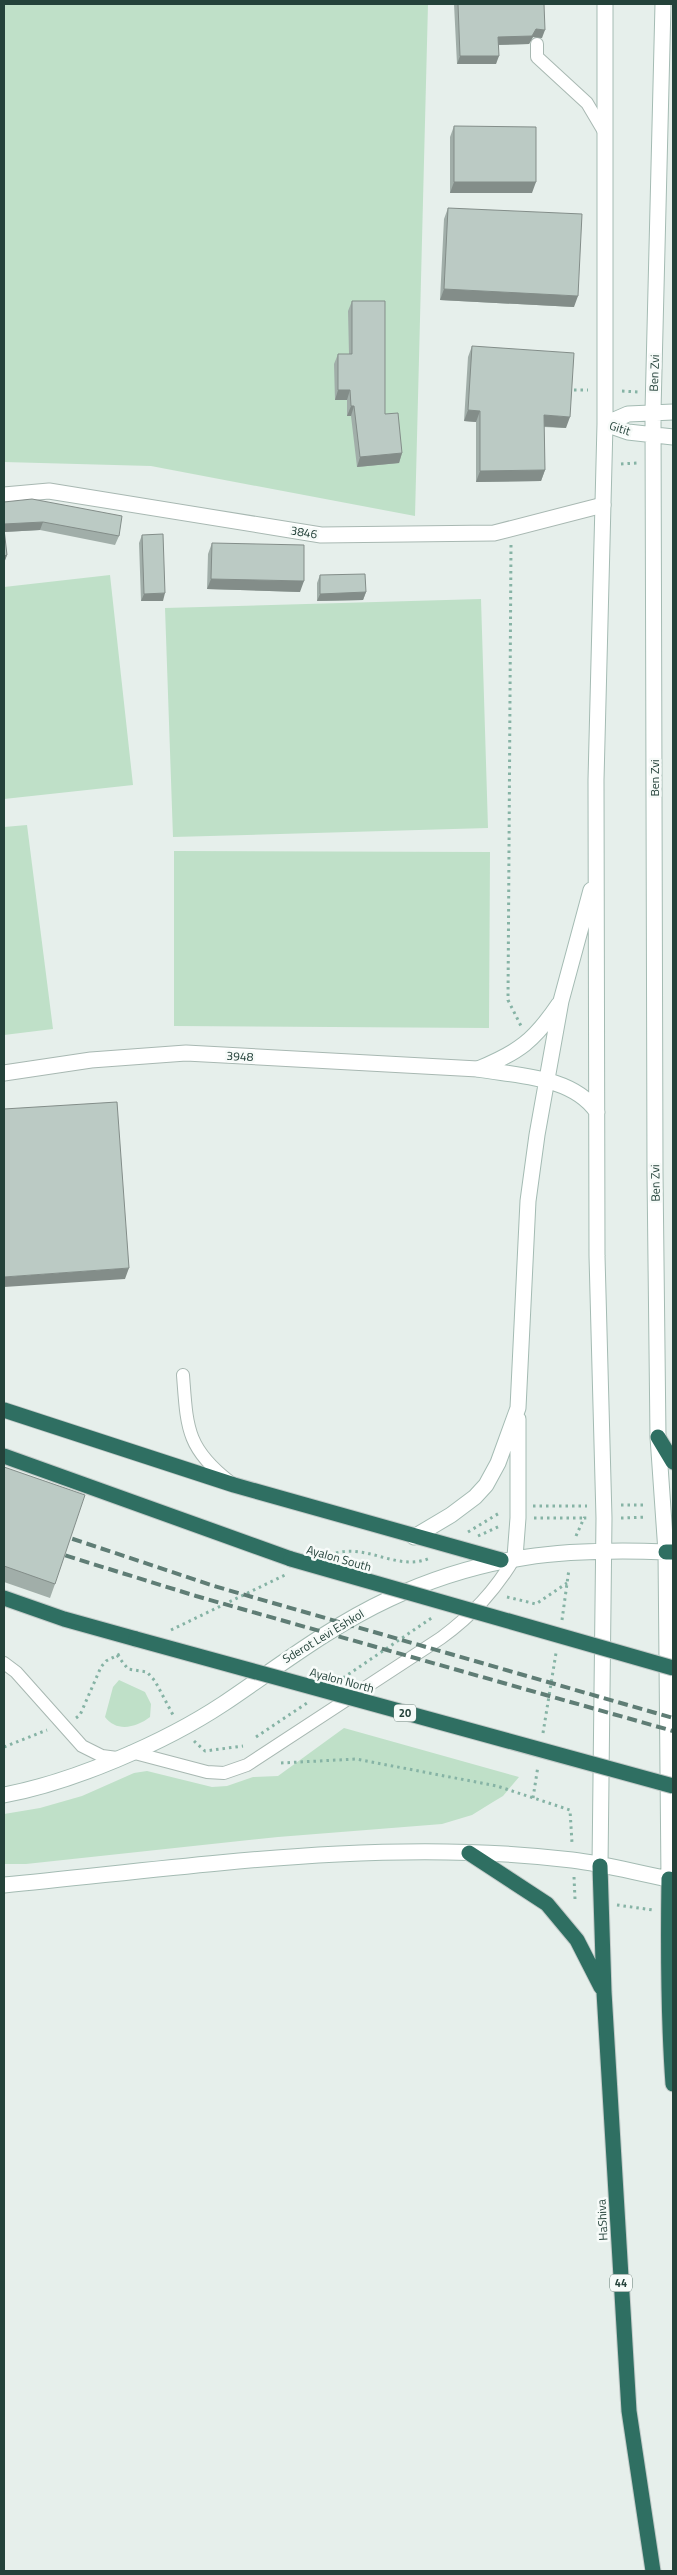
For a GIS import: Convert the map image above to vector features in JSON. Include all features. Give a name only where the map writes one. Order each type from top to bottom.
[{"type":"highway","points":[[4,1410],[234,1485],[451,1548],[508,1559]]},
{"type":"highway","points":[[658,1437],[673,1462]]},
{"type":"highway","name":"Ayalon South","points":[[4,1456],[291,1566],[673,1668]]},
{"type":"highway","name":"Ayalon North","points":[[4,1598],[64,1619],[673,1786]]},
{"type":"highway","points":[[468,1853],[532,1892],[557,1914],[576,1940],[604,1992]]},
{"type":"highway","name":"HaShiva","points":[[600,1866],[604,1992],[629,2412],[653,2571]]},
{"type":"highway","points":[[671,1879],[668,1912],[673,2084]]},
{"type":"main road","points":[[603,1549],[597,1266],[596,780],[605,424],[604,4]]},
{"type":"main road","name":"Ben Zvi","points":[[663,4],[652,411],[654,434],[655,1164],[658,1437],[662,1505],[670,1552],[671,1879]]},
{"type":"main road","name":"Gitit","points":[[605,424],[628,414],[652,411],[673,412]]},
{"type":"main road","name":"Gitit","points":[[605,424],[628,432],[673,437]]},
{"type":"main road","name":"3846","points":[[4,495],[49,491],[320,535],[494,533],[603,504]]},
{"type":"main road","points":[[508,1559],[518,1506],[518,1408],[528,1201],[537,1135],[561,1001],[596,872]]},
{"type":"main road","points":[[478,1069],[506,1057],[529,1042],[542,1028],[561,1001]]},
{"type":"main road","name":"3948","points":[[4,1073],[91,1060],[186,1053],[478,1069],[547,1081],[576,1091],[585,1097],[596,1112]]},
{"type":"main road","points":[[414,1537],[451,1515],[476,1497],[486,1485],[498,1463],[518,1408]]},
{"type":"main road","name":"Sderot Levi Eshkol","points":[[4,1795],[75,1776],[180,1728],[222,1704],[296,1651],[363,1612],[417,1588],[508,1559],[603,1549],[670,1552]]},
{"type":"main road","name":"44","points":[[600,1866],[603,1549]]},
{"type":"main road","points":[[4,1885],[187,1867],[358,1854],[468,1853],[573,1860],[671,1879]]},
{"type":"lane","points":[[537,44],[537,57],[586,103],[603,130]]},
{"type":"lane","points":[[183,1375],[187,1423],[194,1444],[209,1464],[234,1485]]},
{"type":"lane","points":[[131,1752],[197,1770],[218,1773],[232,1772],[251,1762],[441,1638],[467,1618],[490,1593],[508,1559]]},
{"type":"lane","points":[[4,1663],[16,1672],[82,1746],[102,1756],[116,1758]]},
{"type":"path","points":[[511,529],[508,1000],[529,1042]]},
{"type":"path","points":[[334,1553],[354,1552],[409,1564],[420,1562],[451,1548],[471,1530],[503,1511],[518,1506],[662,1505]]},
{"type":"path","points":[[169,1630],[291,1566]]},
{"type":"path","points":[[490,1593],[536,1604],[567,1584],[561,1622]]},
{"type":"path","points":[[338,1681],[437,1614]]},
{"type":"path","points":[[4,1747],[64,1724],[80,1715],[101,1667],[106,1661],[126,1651]]},
{"type":"path","points":[[542,1739],[556,1652]]},
{"type":"path","points":[[117,1656],[128,1669],[147,1672],[155,1681],[180,1728],[205,1751],[240,1748],[314,1698]]},
{"type":"path","points":[[251,1762],[356,1759],[497,1786],[570,1810],[575,1899]]},
{"type":"path","points":[[533,1798],[539,1759]]},
{"type":"path","points":[[557,1914],[575,1899],[668,1912]]},
{"type":"green space","points":[[4,4],[428,4],[415,516],[151,466],[4,462]]},
{"type":"green space","points":[[110,575],[133,785],[4,799],[4,587]]},
{"type":"green space","points":[[481,599],[488,828],[173,837],[165,608]]},
{"type":"green space","points":[[27,825],[53,1029],[4,1035],[4,827]]},
{"type":"green space","points":[[174,851],[490,852],[489,1028],[174,1026]]},
{"type":"green space","points":[[119,1680],[145,1692],[151,1704],[150,1717],[133,1726],[121,1727],[110,1722],[105,1717],[113,1687]]},
{"type":"green space","points":[[344,1728],[519,1777],[503,1796],[472,1815],[442,1824],[278,1837],[26,1864],[4,1864],[4,1814],[40,1808],[82,1796],[134,1773],[147,1771],[212,1787],[227,1786],[253,1777],[278,1776]]},
{"type":"building","points":[[458,4],[544,4],[545,30],[536,29],[532,36],[498,37],[499,56],[460,56]]},
{"type":"building","points":[[454,126],[536,127],[536,182],[454,182]]},
{"type":"building","points":[[448,208],[582,214],[578,296],[444,289]]},
{"type":"building","points":[[352,301],[385,301],[385,414],[398,413],[402,453],[360,457],[354,406],[351,406],[350,390],[338,390],[338,354],[352,354]]},
{"type":"building","points":[[472,346],[574,353],[570,417],[544,415],[545,470],[480,471],[480,411],[468,410]]},
{"type":"building","points":[[32,499],[122,516],[119,536],[43,522],[4,524],[4,502]]},
{"type":"building","points":[[4,529],[7,555],[4,556]]},
{"type":"building","points":[[163,534],[165,593],[144,594],[142,535]]},
{"type":"building","points":[[212,543],[304,545],[304,581],[211,579]]},
{"type":"building","points":[[365,574],[366,592],[320,594],[320,575]]},
{"type":"building","points":[[117,1102],[129,1268],[4,1277],[4,1109]]},
{"type":"building","points":[[4,1467],[85,1495],[55,1584],[4,1566]]},
{"type":"railway","points":[[58,1534],[214,1586],[673,1718]]},
{"type":"railway","points":[[51,1551],[196,1596],[673,1731]]}]
